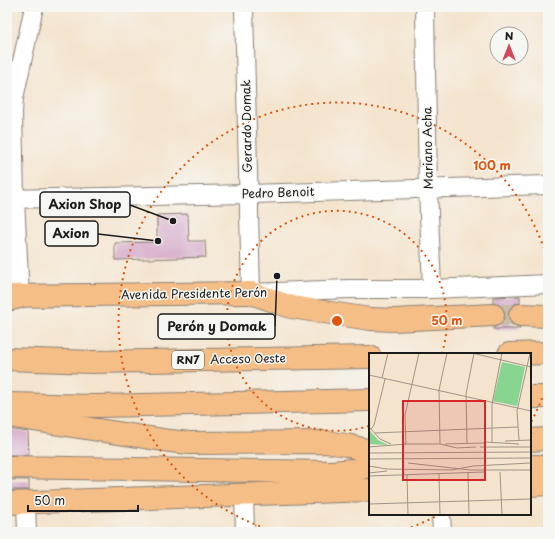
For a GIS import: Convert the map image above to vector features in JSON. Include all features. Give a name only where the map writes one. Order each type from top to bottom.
[{"type":"main road","name":"Avenida Presidente Perón","points":[[11,298],[251,294]]},
{"type":"main road","points":[[251,294],[291,307],[370,319],[394,320],[493,315]]},
{"type":"main road","points":[[520,315],[548,316]]},
{"type":"main road","points":[[531,353],[548,353]]},
{"type":"main road","name":"Acceso Oeste","points":[[7,359],[92,362],[369,357]]},
{"type":"main road","points":[[531,398],[548,397]]},
{"type":"main road","points":[[7,404],[96,406],[369,400]]},
{"type":"main road","points":[[7,416],[190,443],[326,442],[346,445],[367,455],[354,470],[331,472],[10,467]]},
{"type":"main road","points":[[531,440],[548,439]]},
{"type":"main road","points":[[531,466],[548,466]]},
{"type":"main road","points":[[531,485],[548,484]]},
{"type":"main road","points":[[16,503],[369,490]]},
{"type":"street","points":[[11,298],[11,199],[14,98],[34,7]]},
{"type":"street","name":"Gerardo Domak","points":[[244,7],[251,294]]},
{"type":"street","name":"Mariano Acha","points":[[425,7],[428,188],[432,289]]},
{"type":"street","name":"Pedro Benoit","points":[[11,199],[548,185]]},
{"type":"street","name":"Avenida Presidente Perón","points":[[251,294],[348,289],[432,289],[548,284]]},
{"type":"street","points":[[244,495],[245,532]]},
{"type":"street","points":[[16,503],[27,532]]},
{"type":"street","points":[[441,515],[442,532]]},
{"type":"building","points":[[188,214],[189,241],[205,241],[206,257],[115,260],[115,243],[157,242],[157,215]]},
{"type":"building","points":[[520,296],[520,303],[514,304],[510,308],[508,315],[509,321],[520,329],[493,329],[500,325],[504,320],[505,315],[503,308],[498,304],[493,303],[493,297]]},
{"type":"building","points":[[7,429],[28,432],[29,455],[7,455]]},
{"type":"building","points":[[7,480],[29,480],[29,490],[7,490]]},
{"type":"tunnel","points":[[493,315],[520,315]]},
{"type":"place","name":"Axion Shop","points":[[173,221]]},
{"type":"place","name":"Axion","points":[[158,241]]},
{"type":"place","name":"Perón y Domak","points":[[277,276]]}]
